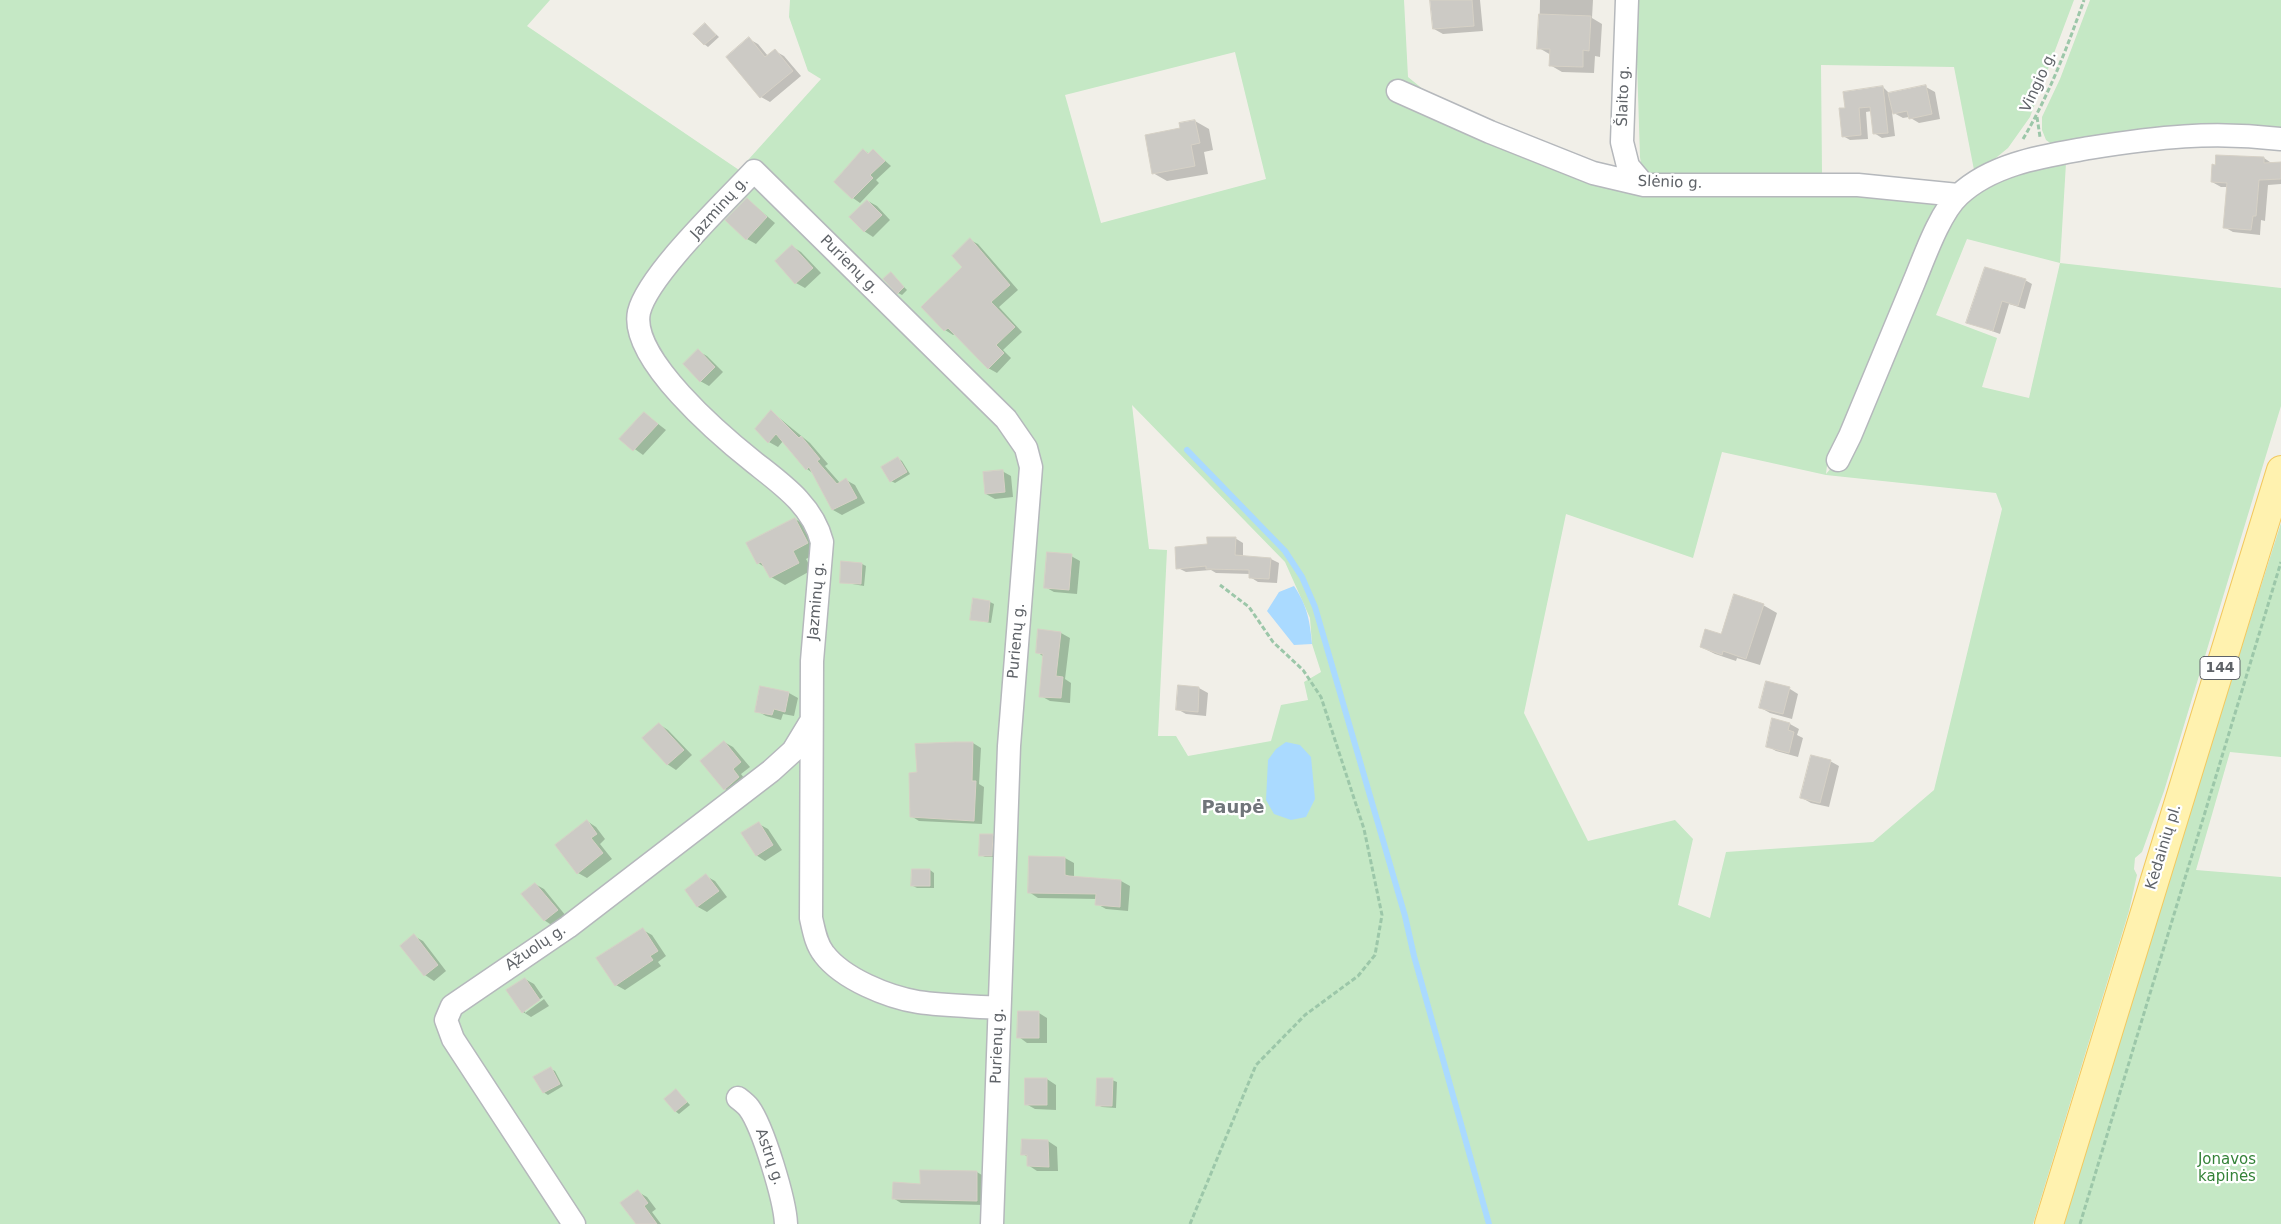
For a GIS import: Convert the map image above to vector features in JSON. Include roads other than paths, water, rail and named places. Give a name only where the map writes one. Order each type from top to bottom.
[{"type":"main road","name":"Kėdainių pl.","points":[[2049,1224],[2281,470]]},
{"type":"street","name":"Šlaito g.","points":[[1627,0],[1622,142],[1628,166],[1644,185]]},
{"type":"street","name":"Slėnio g.","points":[[1398,92],[1490,132],[1593,173],[1644,185],[1858,185],[1958,195]]},
{"type":"street","points":[[1838,460],[1853,429],[1933,237],[1958,195],[2003,168],[2054,154],[2162,137],[2242,135],[2281,139]]},
{"type":"street","name":"Jazminų g.","points":[[754,171],[662,272],[646,296],[639,312],[638,327],[642,342],[670,384],[736,448],[806,507],[818,525],[822,542],[812,661],[810,722],[811,918],[816,939],[823,953],[835,966],[854,979],[899,996],[918,1002],[999,1008]]},
{"type":"street","name":"Purienų g.","points":[[754,171],[1006,419],[1026,448],[1031,467],[1009,746],[992,1224]]},
{"type":"street","name":"Ąžuolų g.","points":[[574,1224],[453,1039],[446,1020],[452,1006],[568,927],[771,771],[793,751],[810,722]]},
{"type":"street","name":"Astrų g.","points":[[738,1098],[748,1106],[756,1119],[780,1188],[786,1224]]},
{"type":"water","points":[[1294,586],[1307,614],[1312,644],[1294,645],[1267,611],[1279,592]]},
{"type":"water","points":[[1286,742],[1300,745],[1311,757],[1315,799],[1306,817],[1291,820],[1274,814],[1266,800],[1268,760],[1276,749]]},
{"type":"waterway","points":[[1187,450],[1285,551],[1302,577],[1315,607],[1405,916],[1414,956],[1489,1224]]},
{"type":"district","name":"Paupė","points":[[1233,808]]},
{"type":"park label","name":"Jonavos kapinės","points":[[2227,1168]]}]
